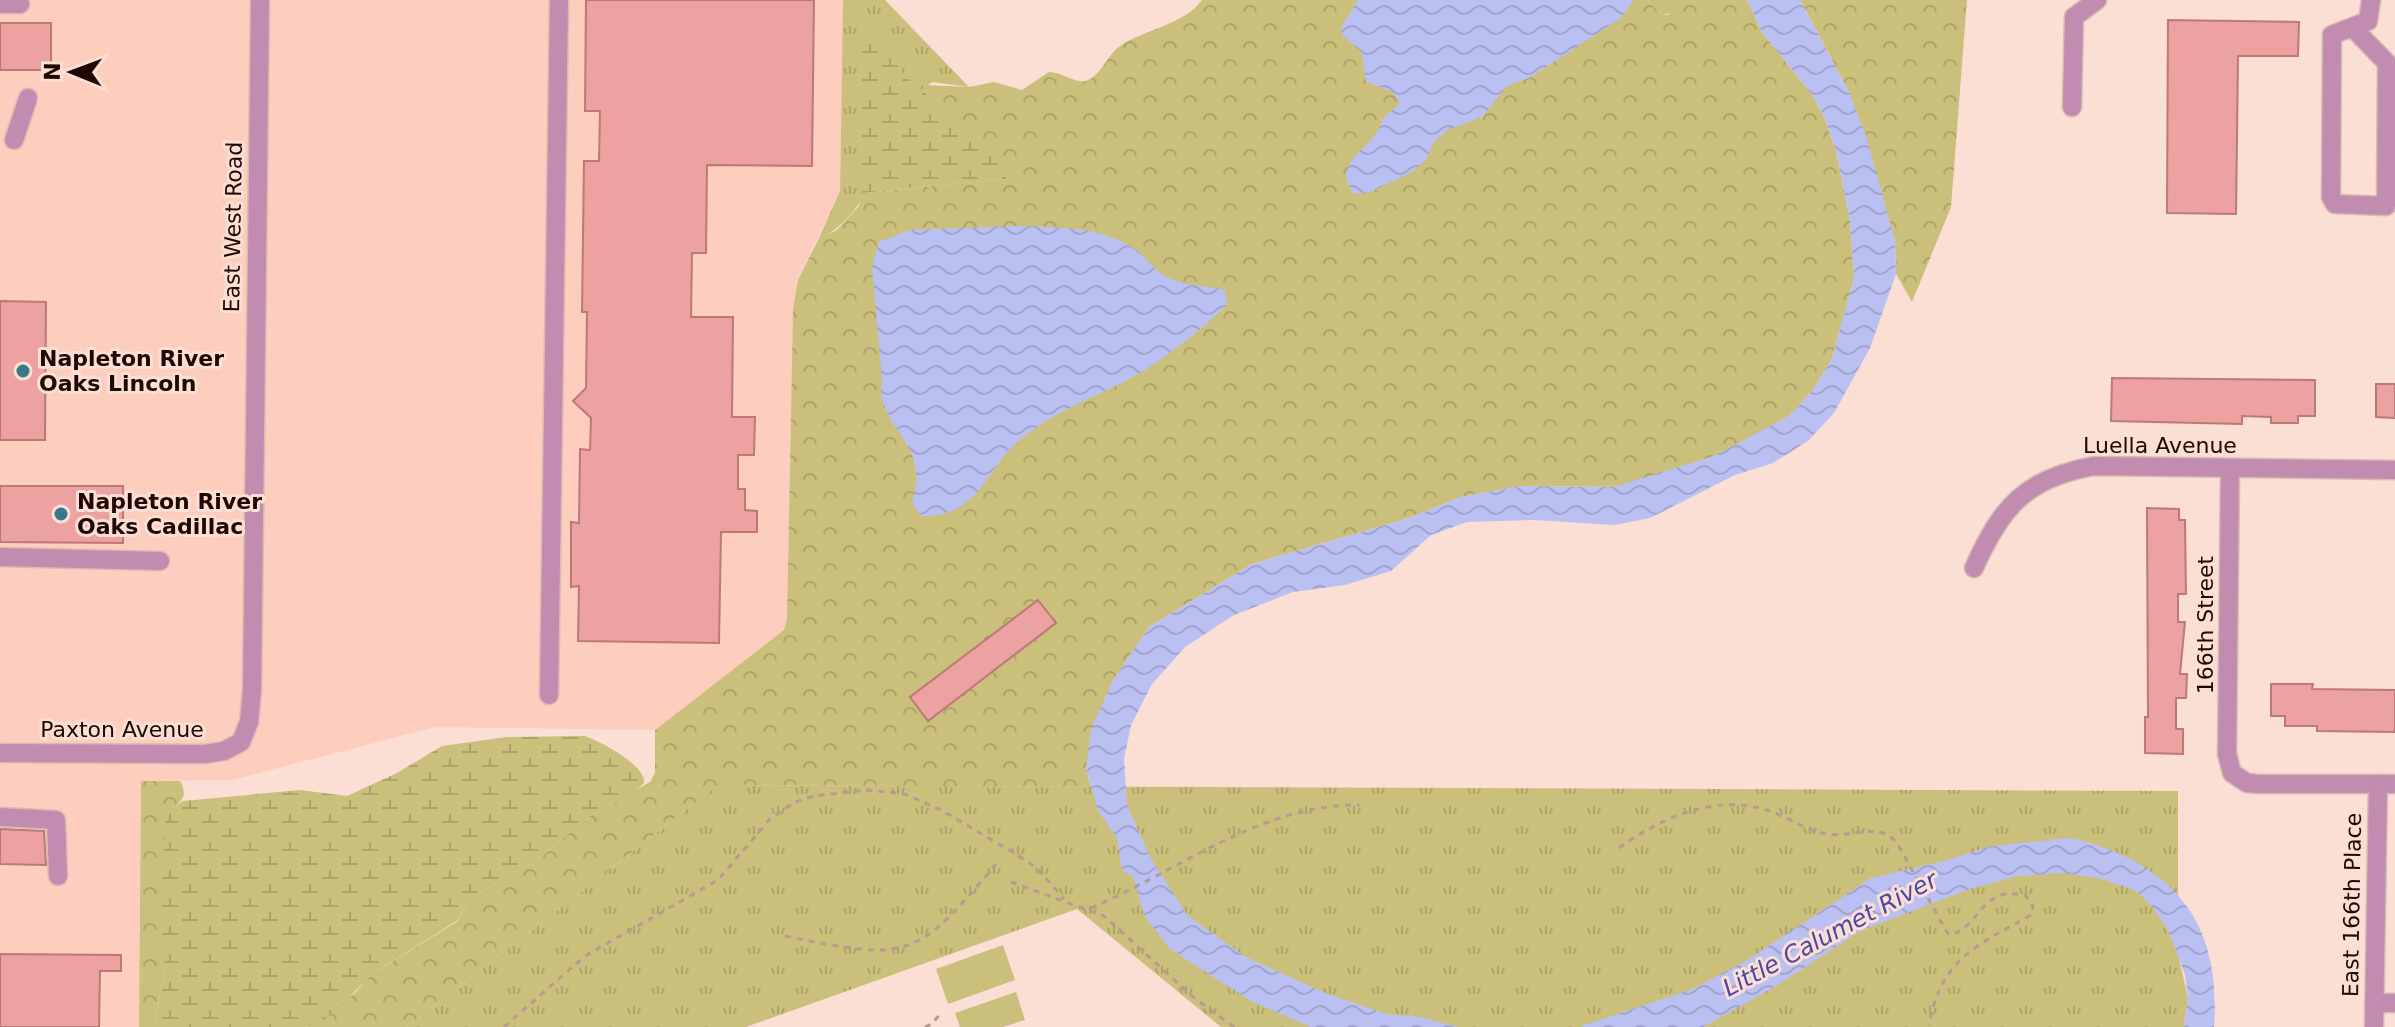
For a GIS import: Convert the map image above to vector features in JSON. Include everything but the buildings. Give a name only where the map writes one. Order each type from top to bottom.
[{"type":"street","name":"East West Road","points":[[241,742],[249,722],[252,690],[260,0]]},
{"type":"street","points":[[549,695],[559,0]]},
{"type":"street","points":[[2072,107],[2074,17],[2097,0]]},
{"type":"street","points":[[2353,28],[2387,63],[2386,206],[2335,204],[2331,197],[2332,35],[2368,21],[2371,0]]},
{"type":"street","points":[[0,4],[20,4]]},
{"type":"street","points":[[14,140],[28,98]]},
{"type":"street","name":"Luella Avenue","points":[[1974,568],[2004,510],[2043,480],[2094,466],[2395,470]]},
{"type":"street","name":"166th Street","points":[[2230,468],[2227,754],[2232,773],[2238,779],[2259,784],[2387,784]]},
{"type":"street","points":[[0,557],[160,561]]},
{"type":"street","name":"Paxton Avenue","points":[[0,753],[205,754],[224,751],[241,742]]},
{"type":"street","name":"East 166th Place","points":[[2374,1027],[2387,784]]},
{"type":"street","points":[[0,817],[56,820],[58,876]]},
{"type":"street","points":[[2374,1003],[2395,1003]]},
{"type":"path","points":[[504,1027],[585,956],[718,880],[770,819],[795,802],[814,796],[866,790],[905,794],[969,825],[1037,868],[1064,899]]},
{"type":"path","points":[[1091,908],[1191,857],[1307,809],[1360,805]]},
{"type":"path","points":[[1619,848],[1680,813],[1719,807],[1765,810],[1823,834],[1879,832],[1897,843],[1948,934],[1958,933],[1989,901],[2009,893],[2026,896],[2033,906],[2031,915],[1996,931],[1962,957],[1939,991],[1929,1025]]},
{"type":"path","points":[[785,936],[873,952],[905,949],[939,928],[996,864]]},
{"type":"path","points":[[1011,882],[1091,908],[1104,916],[1192,996],[1234,1027]]},
{"type":"path","points":[[925,1027],[933,1026],[940,1014]]},
{"type":"shaded area","points":[[0,0],[843,0],[840,191],[798,280],[793,309],[787,619],[784,630],[655,730],[435,727],[232,780],[141,781],[139,1027],[0,1027]]},
{"type":"green space","points":[[843,0],[885,0],[969,87],[932,82],[921,91],[865,196],[835,230],[819,238],[840,191]]},
{"type":"green space","points":[[1202,0],[1647,0],[1662,15],[1668,15],[1679,7],[1676,0],[1747,0],[1762,32],[1813,96],[1836,151],[1850,220],[1854,278],[1832,359],[1813,390],[1789,416],[1714,456],[1614,487],[1521,486],[1461,497],[1409,518],[1252,564],[1149,627],[1112,682],[1086,769],[1091,787],[718,785],[407,1027],[306,1027],[354,994],[372,974],[458,921],[468,900],[540,858],[591,815],[650,782],[655,773],[655,730],[784,630],[787,619],[793,309],[798,280],[819,238],[837,230],[859,206],[862,193],[1006,179],[1010,170],[921,91],[924,85],[969,87],[994,82],[1022,90],[1049,72],[1085,81],[1095,76],[1120,46],[1175,21]]},
{"type":"green space","points":[[1647,0],[1676,0],[1679,7],[1676,12],[1662,15]]},
{"type":"green space","points":[[1800,0],[1967,0],[1951,207],[1912,302],[1896,274],[1895,241],[1849,92]]},
{"type":"green space","points":[[878,31],[903,74],[1005,163],[1010,170],[1006,179],[862,193],[857,84],[865,35]]},
{"type":"green space","points":[[585,736],[631,762],[643,776],[644,783],[632,794],[591,815],[540,858],[468,900],[458,920],[372,974],[334,1013],[306,1027],[154,1027],[165,968],[161,914],[165,822],[171,809],[183,801],[300,790],[347,796],[397,773],[442,746],[507,737]]},
{"type":"green space","points":[[141,781],[180,781],[184,790],[181,800],[171,809],[165,968],[154,1027],[139,1027]]},
{"type":"green space","points":[[718,785],[2178,791],[2178,954],[2188,998],[2184,1027],[1221,1027],[1077,909],[746,1027],[407,1027]]},
{"type":"green space","points":[[1003,945],[1015,980],[948,1004],[936,969]]},
{"type":"green space","points":[[1016,992],[1025,1020],[1003,1027],[960,1027],[955,1013]]},
{"type":"water","points":[[1358,0],[1634,0],[1621,18],[1529,78],[1507,86],[1482,117],[1447,130],[1434,142],[1426,160],[1410,173],[1370,192],[1354,194],[1347,178],[1349,165],[1400,102],[1392,92],[1366,81],[1362,52],[1343,36],[1341,28]]},
{"type":"water","points":[[1747,0],[1800,0],[1849,92],[1866,136],[1895,241],[1896,274],[1870,348],[1834,413],[1808,441],[1773,463],[1735,475],[1650,518],[1615,525],[1534,520],[1467,522],[1431,535],[1391,571],[1345,585],[1293,592],[1234,615],[1185,647],[1152,684],[1131,725],[1124,759],[1127,805],[1150,857],[1188,916],[1246,957],[1325,993],[1386,1014],[1420,1017],[1458,1027],[1311,1027],[1251,1001],[1170,949],[1145,917],[1133,877],[1122,870],[1117,838],[1098,811],[1086,769],[1091,729],[1112,682],[1149,627],[1252,564],[1409,518],[1461,497],[1521,486],[1614,487],[1714,456],[1789,416],[1813,390],[1832,359],[1854,278],[1850,220],[1836,151],[1825,119],[1813,96],[1762,32]]},
{"type":"water","points":[[1019,226],[1080,230],[1123,242],[1171,279],[1225,290],[1227,305],[1188,339],[1145,370],[1067,409],[1022,438],[1009,450],[980,489],[957,509],[921,516],[912,502],[915,463],[886,411],[882,397],[872,267],[879,242],[910,230]]},
{"type":"water","name":"Little Calumet River","points":[[2072,838],[2138,863],[2163,881],[2184,902],[2199,927],[2209,956],[2214,989],[2214,1027],[2184,1027],[2188,998],[2185,975],[2169,932],[2152,906],[2136,891],[2099,878],[2063,873],[2018,876],[1970,889],[1860,931],[1778,985],[1703,1027],[1579,1027],[1693,989],[1749,959],[1871,878],[1948,860],[1991,846]]},
{"type":"place","name":"Napleton River Oaks Lincoln","points":[[23,371]]},
{"type":"place","name":"Napleton River Oaks Cadillac","points":[[61,514]]}]
